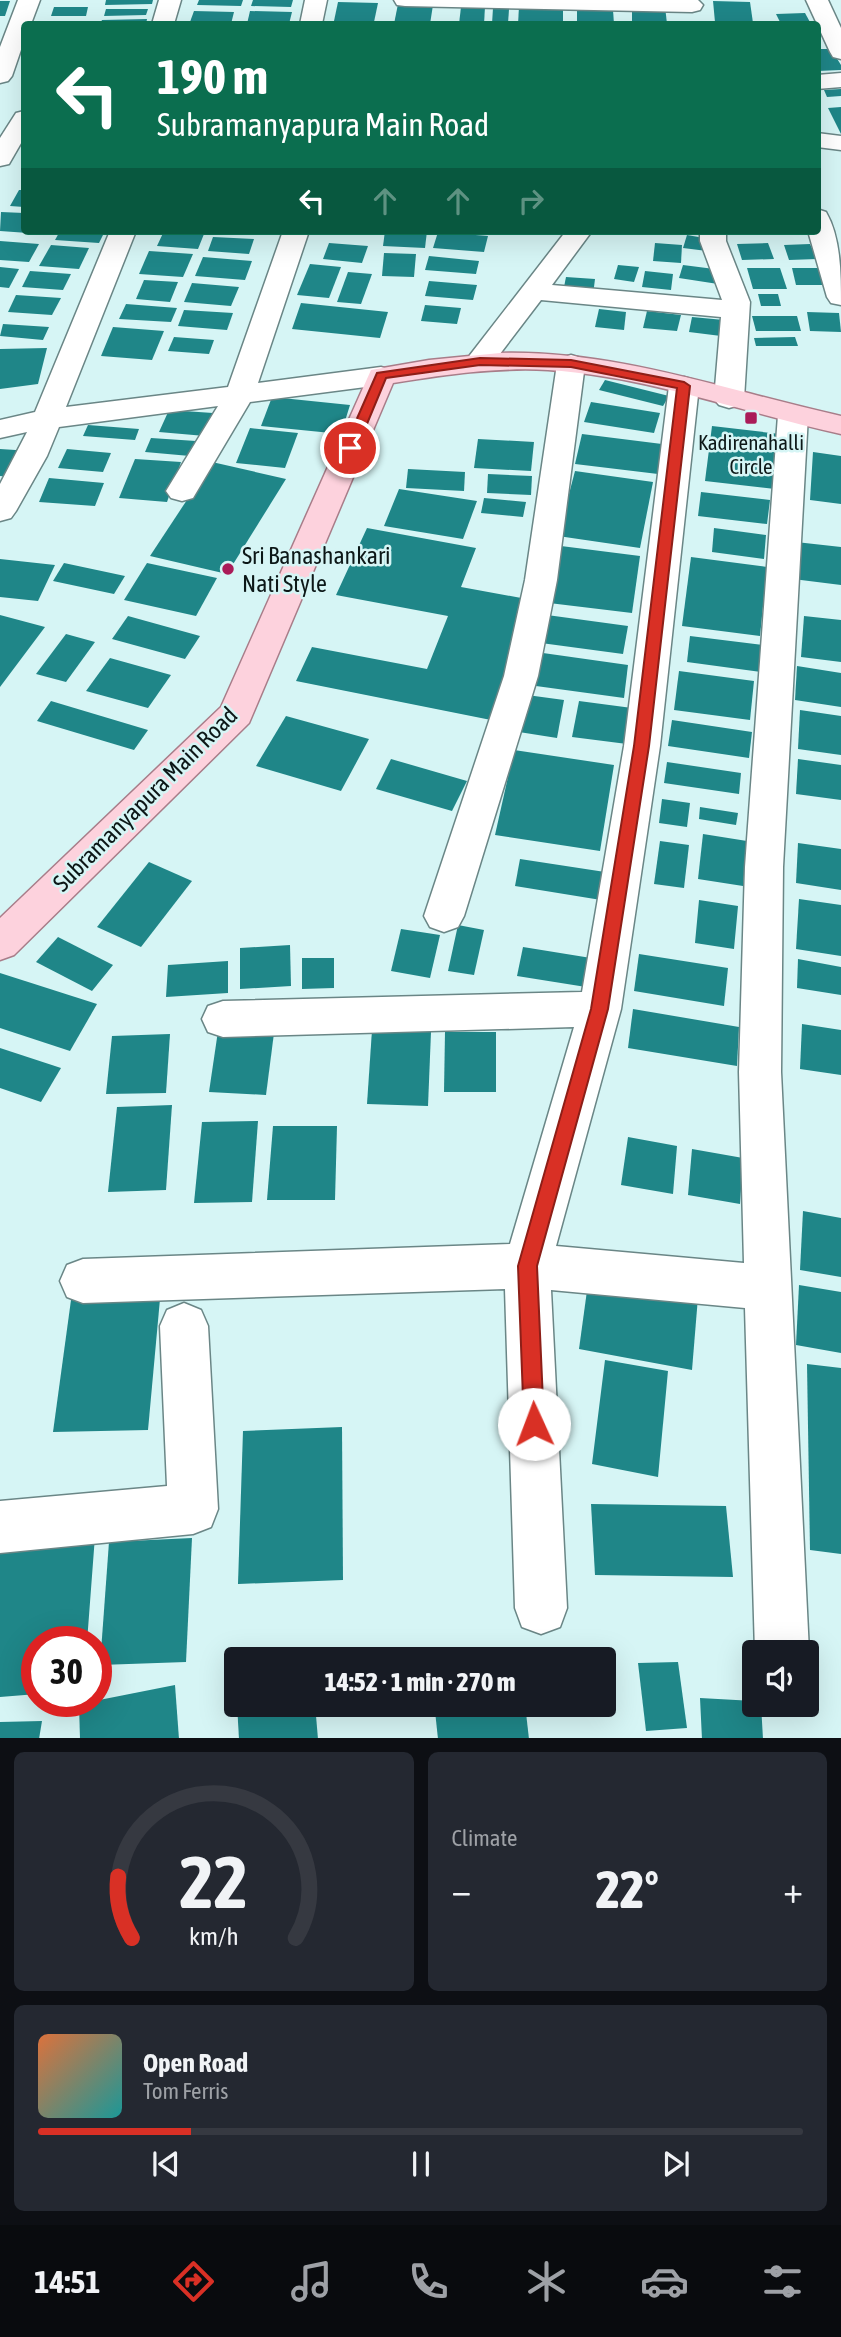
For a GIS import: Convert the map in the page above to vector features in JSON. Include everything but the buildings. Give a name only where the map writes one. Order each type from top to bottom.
[{"type":"main road","points":[[381,376],[480,361],[571,364],[684,386],[841,425]]},
{"type":"main road","name":"Subramanyapura Main Road","points":[[0,943],[236,714],[381,376]]},
{"type":"street","points":[[0,76],[29,0]]},
{"type":"street","points":[[164,21],[170,0]]},
{"type":"street","points":[[312,21],[316,0]]},
{"type":"street","points":[[405,0],[690,10]]},
{"type":"street","points":[[817,0],[841,52]]},
{"type":"street","points":[[821,82],[841,80]]},
{"type":"street","points":[[0,83],[21,83]]},
{"type":"street","points":[[9,145],[21,123]]},
{"type":"street","points":[[821,140],[841,143]]},
{"type":"street","points":[[821,230],[841,297]]},
{"type":"street","points":[[0,511],[32,456],[121,235]]},
{"type":"street","points":[[182,491],[240,393],[295,235]]},
{"type":"street","points":[[480,361],[576,235]]},
{"type":"street","points":[[713,235],[736,302],[729,399]]},
{"type":"street","points":[[534,291],[736,310]]},
{"type":"street","points":[[444,916],[521,676],[541,580],[571,364]]},
{"type":"street","points":[[0,429],[46,419],[381,376]]},
{"type":"street","points":[[541,1608],[527,1266],[600,1009],[642,746],[684,386]]},
{"type":"street","points":[[781,1640],[766,1287],[760,1072],[764,867],[793,415]]},
{"type":"street","points":[[223,1019],[600,1009]]},
{"type":"street","points":[[83,1281],[527,1266],[766,1287]]},
{"type":"street","points":[[0,1527],[193,1509],[184,1326]]},
{"type":"place","name":"Kadirenahalli Circle","points":[[751,418]]},
{"type":"place","name":"Sri Banashankari Nati Style","points":[[228,569]]},
{"type":"route","points":[[350,448],[381,376],[480,361],[571,364],[684,386],[642,746],[600,1009],[527,1266],[534,1424]]}]
